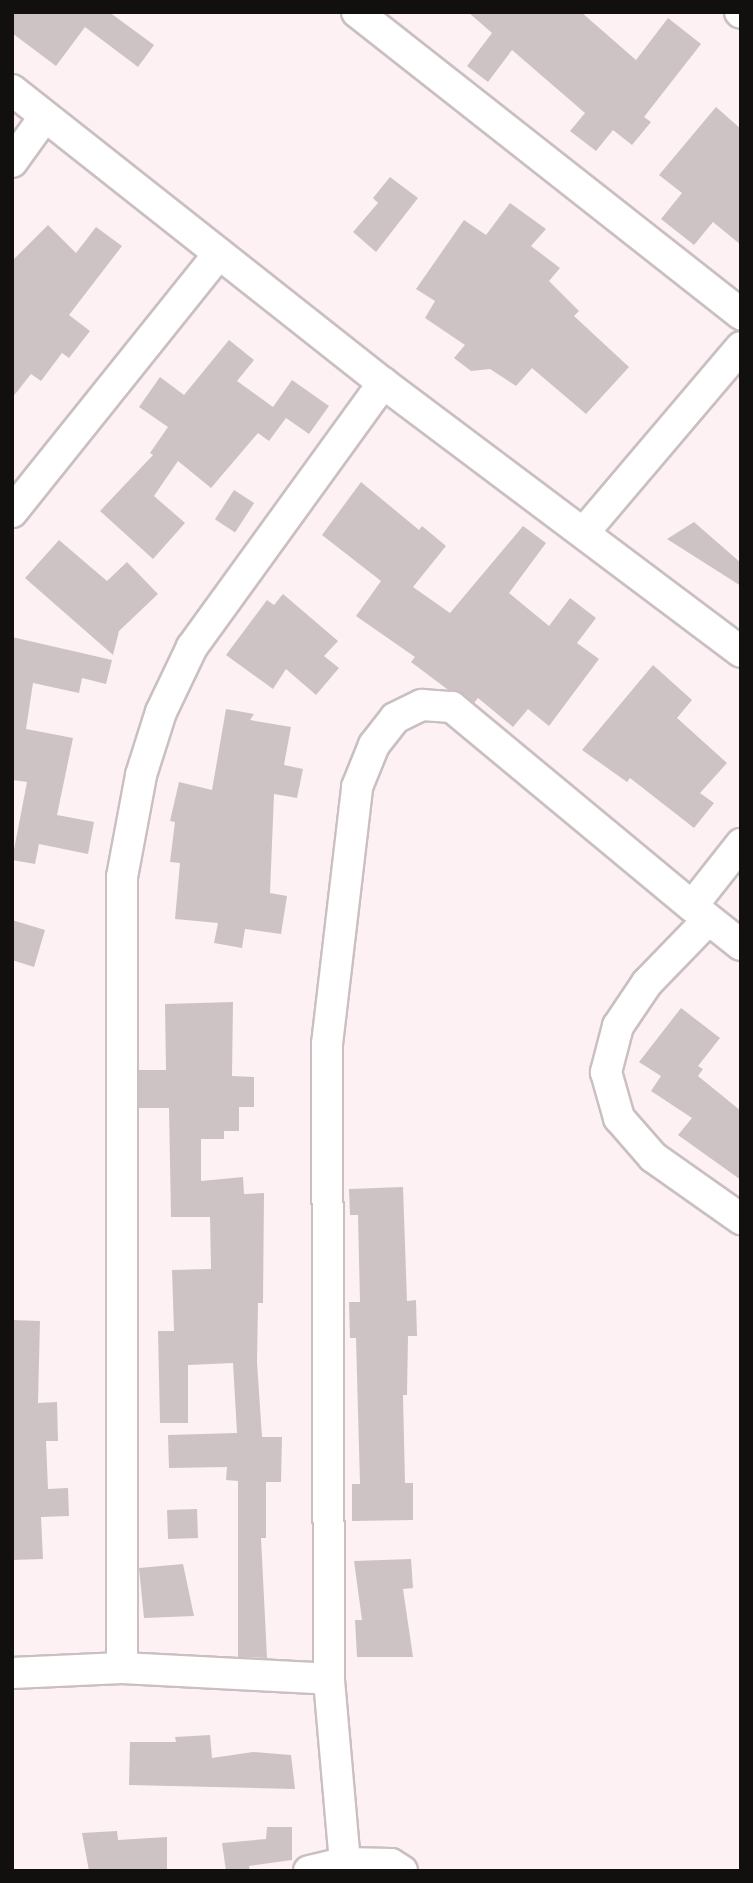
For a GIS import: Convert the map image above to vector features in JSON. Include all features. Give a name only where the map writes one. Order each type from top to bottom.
[{"type":"street","points":[[357,12],[741,314]]},
{"type":"street","points":[[12,90],[43,119],[383,383],[585,531],[741,652]]},
{"type":"street","points":[[12,162],[43,119]]},
{"type":"street","points":[[12,512],[219,254]]},
{"type":"street","points":[[585,531],[741,347]]},
{"type":"street","points":[[122,1668],[122,877],[141,775],[161,712],[192,647],[383,383]]},
{"type":"street","points":[[345,1863],[330,1679],[327,1044],[357,787],[374,745],[395,718],[422,705],[452,707],[741,945]]},
{"type":"street","points":[[741,845],[700,913],[618,1026],[606,1072],[619,1118],[653,1157],[741,1219]]},
{"type":"street","points":[[12,1673],[122,1668],[330,1679]]},
{"type":"street","points":[[309,1871],[345,1863],[391,1864],[402,1871]]},
{"type":"building","points":[[12,12],[109,12],[154,45],[138,67],[85,27],[56,66],[12,33]]},
{"type":"building","points":[[468,12],[581,12],[636,60],[668,18],[701,44],[644,117],[651,122],[632,145],[613,130],[596,151],[570,131],[585,113],[512,50],[488,82],[467,66],[492,33]]},
{"type":"building","points":[[716,107],[741,129],[741,245],[713,222],[694,245],[661,219],[682,193],[659,175]]},
{"type":"building","points":[[390,177],[418,198],[376,252],[353,232],[378,203],[373,198]]},
{"type":"building","points":[[510,203],[546,229],[531,246],[560,268],[549,281],[579,311],[574,316],[629,367],[586,414],[532,368],[516,386],[490,369],[471,371],[454,358],[465,345],[425,318],[435,301],[416,289],[464,220],[486,235]]},
{"type":"building","points":[[48,225],[76,253],[96,227],[122,246],[69,315],[90,331],[69,358],[62,353],[41,381],[31,374],[12,398],[12,261]]},
{"type":"building","points":[[229,340],[254,360],[237,381],[273,407],[292,380],[329,406],[309,434],[286,418],[269,441],[258,433],[211,488],[178,461],[154,496],[185,523],[153,559],[100,511],[153,455],[150,453],[168,427],[139,407],[160,377],[184,395]]},
{"type":"building","points":[[361,482],[419,530],[422,526],[446,546],[413,587],[450,613],[523,526],[546,543],[509,593],[549,626],[570,598],[596,618],[577,643],[599,659],[549,726],[528,709],[513,727],[478,698],[474,703],[447,689],[411,662],[415,657],[356,616],[381,581],[322,535]]},
{"type":"building","points":[[234,490],[254,503],[235,532],[215,519]]},
{"type":"building","points":[[694,522],[741,563],[741,586],[667,539]]},
{"type":"building","points":[[59,540],[107,581],[127,562],[158,594],[119,631],[113,655],[25,578]]},
{"type":"building","points":[[283,594],[338,641],[324,656],[339,668],[316,695],[286,669],[273,689],[226,655],[267,600],[274,605]]},
{"type":"building","points":[[12,637],[112,660],[106,684],[82,678],[79,693],[33,683],[26,729],[73,738],[57,815],[94,822],[88,854],[39,844],[35,864],[12,860],[27,782],[12,780]]},
{"type":"building","points":[[653,665],[692,700],[677,718],[727,763],[700,793],[714,803],[694,828],[630,778],[627,782],[582,750]]},
{"type":"building","points":[[226,709],[254,714],[250,720],[291,727],[284,765],[303,769],[297,798],[274,794],[270,893],[287,896],[281,934],[245,929],[242,948],[214,943],[218,923],[175,919],[180,863],[170,862],[175,822],[170,821],[179,782],[212,790]]},
{"type":"building","points":[[12,920],[45,930],[34,967],[12,960]]},
{"type":"building","points":[[233,1002],[232,1076],[254,1077],[254,1107],[239,1107],[239,1131],[224,1131],[224,1139],[201,1139],[201,1181],[243,1177],[244,1194],[264,1193],[263,1303],[258,1303],[257,1362],[262,1437],[282,1437],[281,1482],[266,1482],[266,1538],[261,1538],[267,1658],[238,1657],[238,1481],[226,1480],[227,1467],[169,1468],[168,1435],[237,1433],[233,1363],[188,1365],[188,1423],[160,1423],[158,1331],[174,1331],[172,1270],[211,1269],[210,1217],[171,1217],[169,1108],[139,1108],[139,1070],[166,1070],[165,1004]]},
{"type":"building","points":[[681,1008],[720,1038],[698,1066],[703,1069],[698,1076],[741,1111],[741,1180],[678,1135],[692,1118],[651,1091],[661,1076],[639,1062]]},
{"type":"building","points":[[403,1187],[407,1301],[416,1300],[417,1336],[408,1336],[407,1395],[403,1395],[405,1483],[413,1483],[413,1520],[352,1521],[352,1484],[360,1484],[356,1338],[350,1338],[349,1302],[360,1302],[358,1215],[350,1215],[349,1189]]},
{"type":"building","points":[[12,1320],[40,1321],[38,1403],[57,1402],[58,1441],[46,1441],[48,1489],[68,1488],[69,1516],[41,1517],[43,1559],[12,1560]]},
{"type":"building","points":[[197,1509],[198,1538],[168,1539],[167,1510]]},
{"type":"building","points":[[411,1559],[413,1588],[403,1589],[413,1657],[357,1657],[355,1620],[362,1620],[354,1561]]},
{"type":"building","points":[[183,1564],[194,1616],[144,1618],[139,1568]]},
{"type":"building","points":[[210,1735],[212,1758],[253,1752],[291,1755],[295,1789],[129,1785],[130,1742],[176,1742],[175,1737]]},
{"type":"building","points":[[267,1827],[292,1827],[292,1860],[249,1866],[250,1871],[226,1871],[222,1843],[266,1839]]},
{"type":"building","points":[[117,1831],[118,1840],[167,1837],[167,1871],[89,1871],[82,1833]]}]
